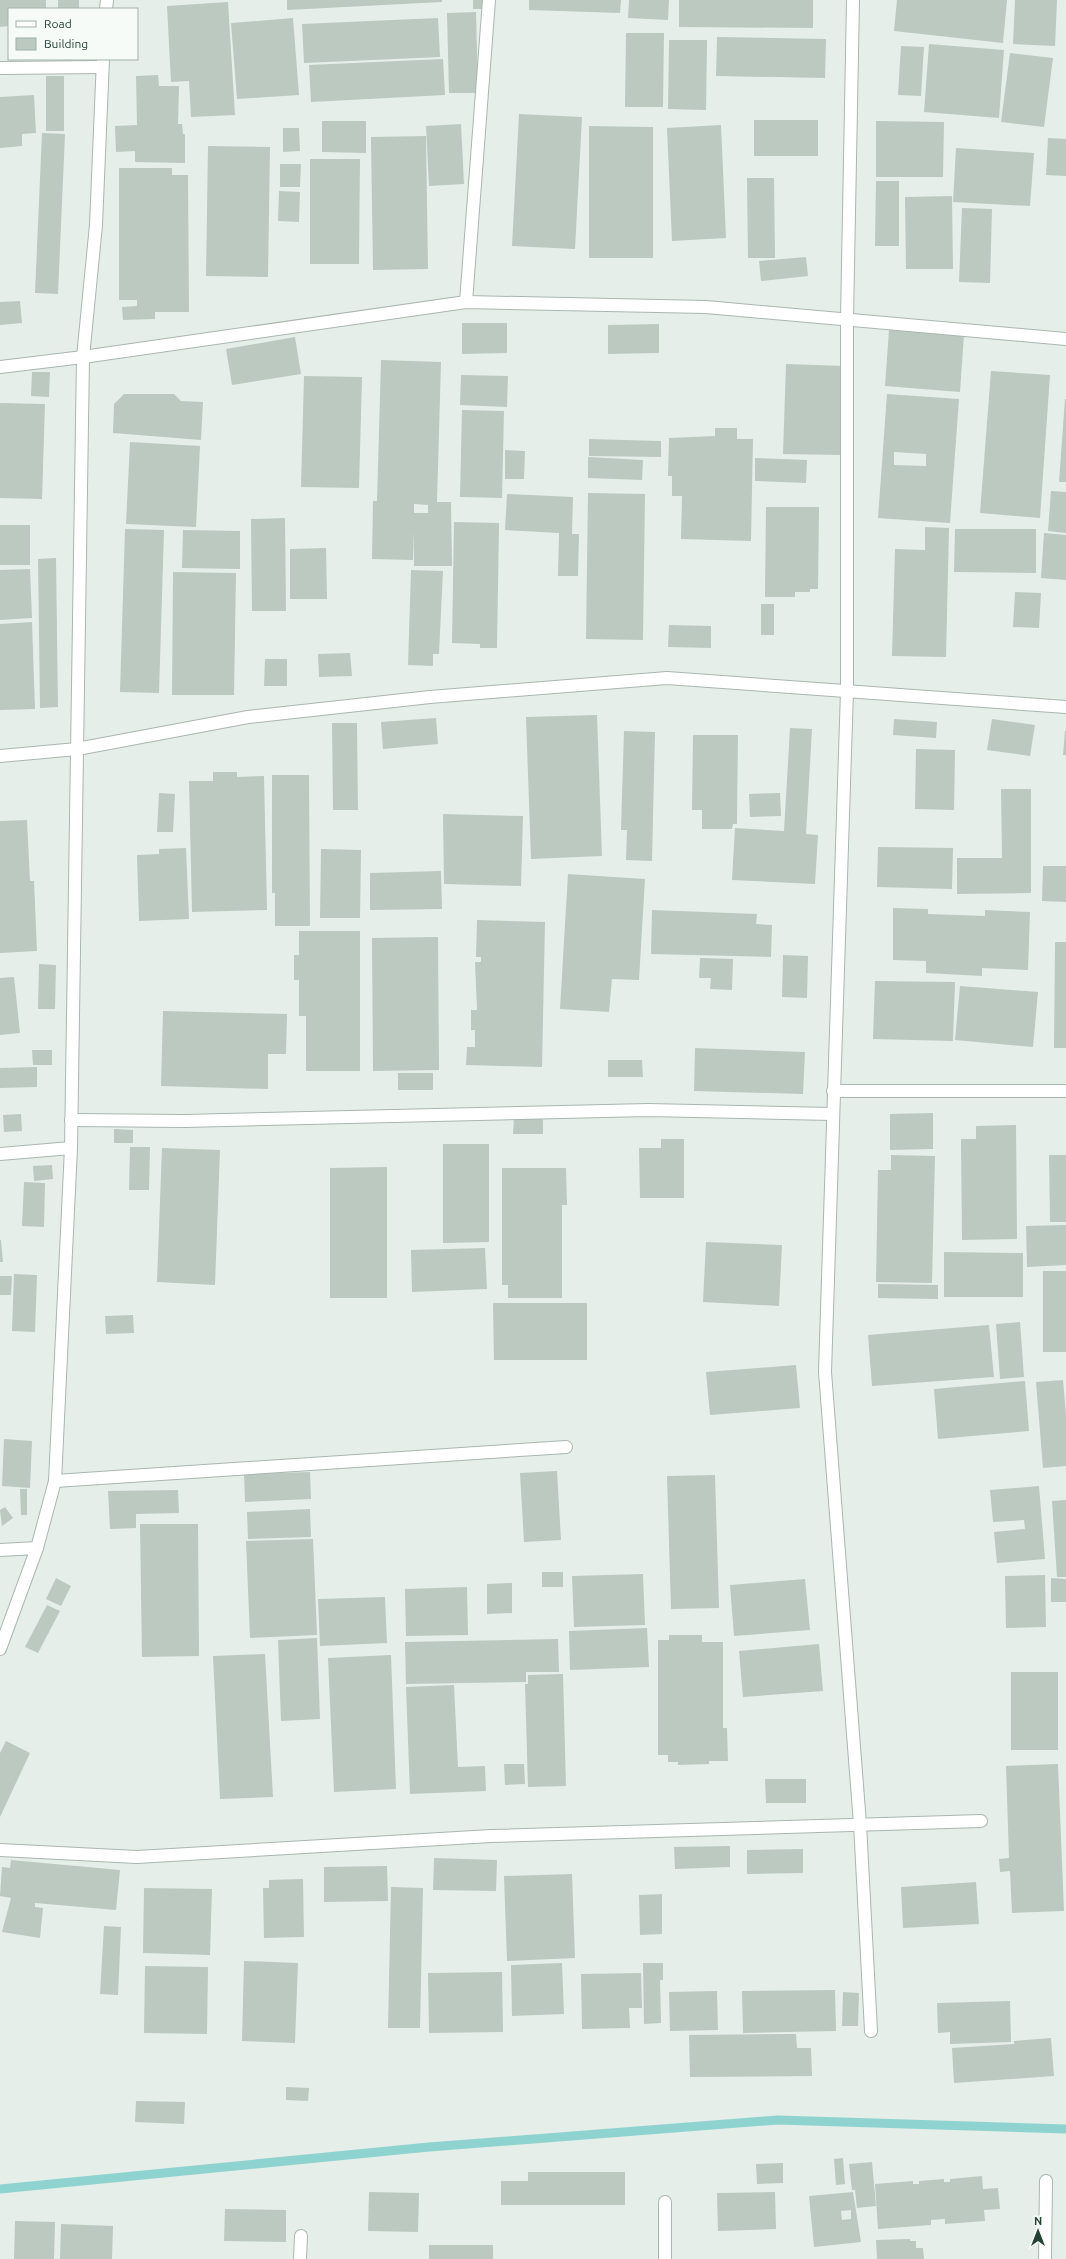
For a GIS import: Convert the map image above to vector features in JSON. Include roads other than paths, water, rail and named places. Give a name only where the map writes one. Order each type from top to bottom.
[{"type":"street","points":[[466,302],[489,0]]},
{"type":"street","points":[[853,0],[847,319],[846,691],[825,1372],[860,1824],[871,2031]]},
{"type":"street","points":[[0,68],[102,63],[96,225],[83,357],[71,1148],[55,1481],[37,1548],[0,1649]]},
{"type":"street","points":[[0,367],[83,357],[466,302],[706,307],[1066,339]]},
{"type":"street","points":[[0,756],[77,749],[248,717],[430,697],[667,678],[1066,707]]},
{"type":"street","points":[[833,1091],[1066,1091]]},
{"type":"street","points":[[71,1120],[184,1121],[648,1110],[832,1114]]},
{"type":"street","points":[[0,1154],[71,1148]]},
{"type":"street","points":[[55,1481],[566,1447]]},
{"type":"street","points":[[0,1550],[37,1548]]},
{"type":"street","points":[[0,1850],[137,1857],[491,1836],[981,1821]]},
{"type":"street","points":[[1046,2181],[1046,2259]]},
{"type":"street","points":[[665,2202],[665,2259]]},
{"type":"street","points":[[300,2259],[301,2236]]},
{"type":"waterway","points":[[0,2189],[429,2147],[778,2120],[1066,2129]]}]
